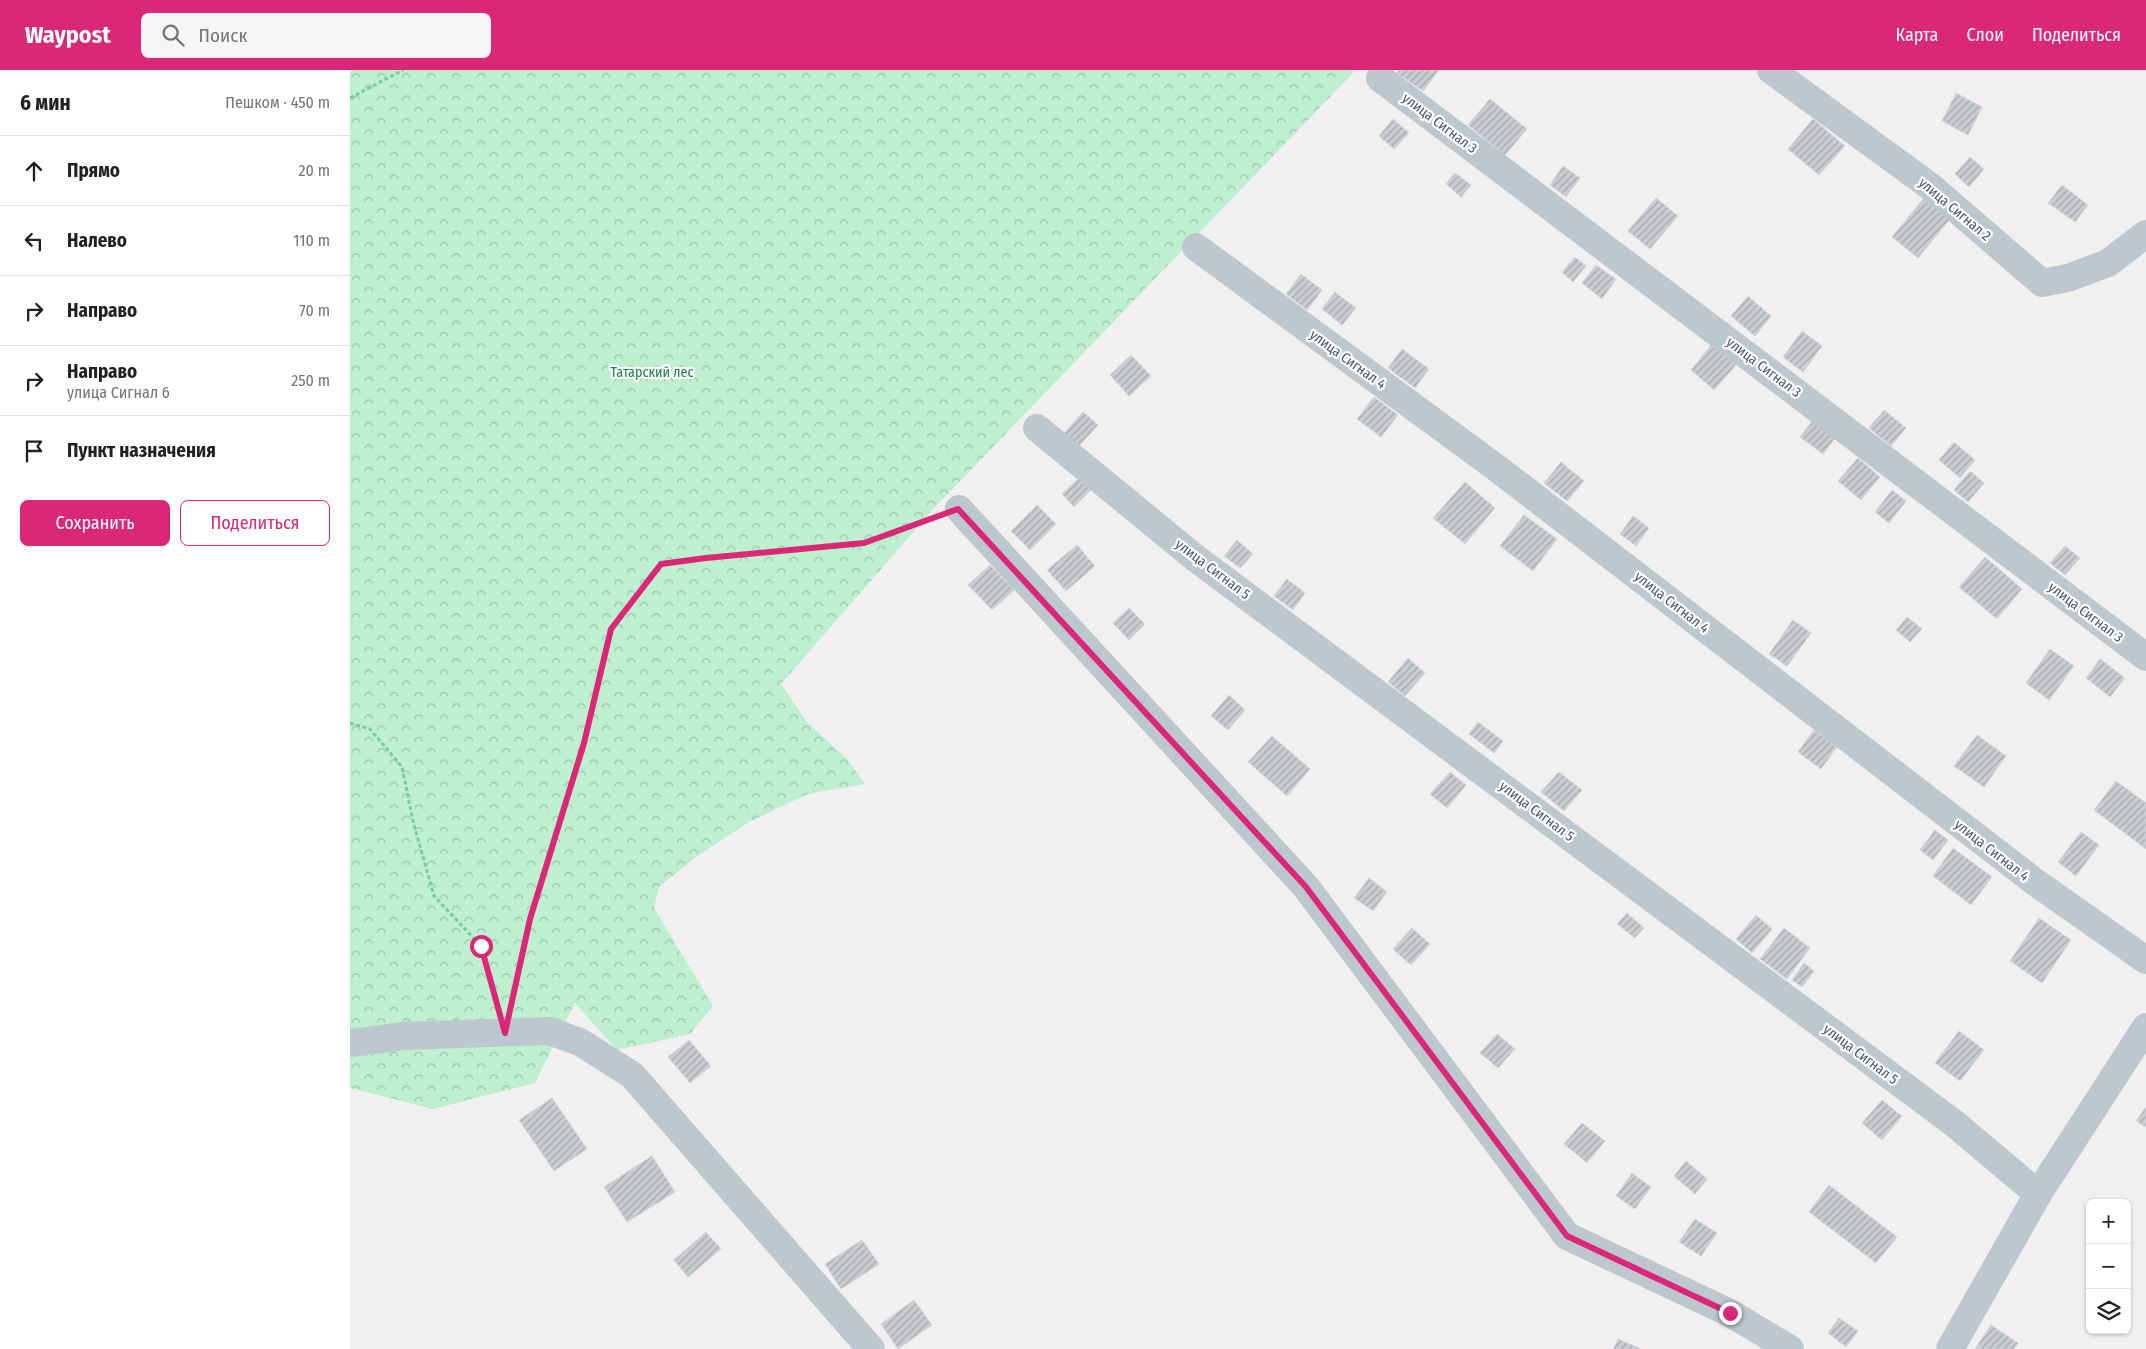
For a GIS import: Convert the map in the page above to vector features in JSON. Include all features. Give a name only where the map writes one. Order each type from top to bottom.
[{"type":"street","name":"улица Сигнал 2","points":[[1771,70],[1931,187],[2042,283],[2068,278],[2108,264],[2146,234]]},
{"type":"street","name":"улица Сигнал 3","points":[[1380,78],[2146,657]]},
{"type":"street","name":"улица Сигнал 4","points":[[1196,246],[1498,469],[2035,882],[2146,960]]},
{"type":"street","name":"улица Сигнал 5","points":[[1037,428],[1194,557],[1955,1124],[2038,1194]]},
{"type":"street","points":[[958,509],[1306,887],[1567,1236],[1730,1313],[1790,1349]]},
{"type":"street","points":[[1950,1349],[2038,1194],[2146,1027]]},
{"type":"street","points":[[350,1043],[404,1036],[549,1032],[580,1042],[632,1076],[871,1349]]},
{"type":"path","points":[[350,98],[403,70]]},
{"type":"path","points":[[505,1033],[530,919],[584,743],[611,629],[661,564],[864,543],[958,509]]},
{"type":"path","points":[[350,723],[370,729],[402,767],[434,896],[481,946],[505,1033]]},
{"type":"green space","name":"Татарский лес","points":[[350,70],[1356,70],[936,506],[781,684],[807,722],[847,759],[865,784],[808,794],[749,822],[693,859],[659,887],[654,908],[713,1006],[690,1034],[617,1050],[575,1003],[535,1083],[433,1109],[350,1088]]},
{"type":"building","points":[[1399,70],[1439,70],[1423,91],[1397,73]]},
{"type":"building","points":[[1956,93],[1982,107],[1968,135],[1942,121]]},
{"type":"building","points":[[1490,99],[1527,129],[1505,155],[1468,125]]},
{"type":"building","points":[[1393,119],[1409,133],[1394,149],[1379,136]]},
{"type":"building","points":[[1813,119],[1845,146],[1819,175],[1788,149]]},
{"type":"building","points":[[1970,157],[1984,169],[1969,187],[1955,174]]},
{"type":"building","points":[[1563,166],[1580,178],[1566,197],[1550,185]]},
{"type":"building","points":[[1455,173],[1471,185],[1461,197],[1446,184]]},
{"type":"building","points":[[2062,185],[2088,205],[2075,222],[2048,203]]},
{"type":"building","points":[[1656,198],[1678,216],[1650,249],[1628,231]]},
{"type":"building","points":[[1924,198],[1950,219],[1918,258],[1892,237]]},
{"type":"building","points":[[1575,257],[1586,266],[1573,282],[1562,272]]},
{"type":"building","points":[[1596,265],[1616,279],[1602,299],[1582,283]]},
{"type":"building","points":[[1301,274],[1322,290],[1307,310],[1286,294]]},
{"type":"building","points":[[1335,292],[1356,308],[1342,325],[1322,309]]},
{"type":"building","points":[[1748,296],[1771,316],[1755,336],[1731,316]]},
{"type":"building","points":[[1802,331],[1822,346],[1803,372],[1783,357]]},
{"type":"building","points":[[1712,344],[1736,365],[1714,390],[1691,370]]},
{"type":"building","points":[[1402,349],[1429,369],[1415,388],[1388,368]]},
{"type":"building","points":[[1131,355],[1151,376],[1129,396],[1110,375]]},
{"type":"building","points":[[1374,397],[1398,415],[1381,437],[1357,419]]},
{"type":"building","points":[[1884,410],[1906,428],[1891,446],[1869,428]]},
{"type":"building","points":[[1083,412],[1098,425],[1079,446],[1064,433]]},
{"type":"building","points":[[1816,416],[1839,433],[1823,454],[1800,437]]},
{"type":"building","points":[[1954,442],[1975,460],[1960,478],[1939,460]]},
{"type":"building","points":[[1858,458],[1880,477],[1861,500],[1838,481]]},
{"type":"building","points":[[1561,462],[1584,481],[1567,501],[1544,483]]},
{"type":"building","points":[[1970,471],[1984,483],[1968,502],[1954,490]]},
{"type":"building","points":[[1081,476],[1093,488],[1074,507],[1062,494]]},
{"type":"building","points":[[1465,482],[1495,508],[1465,544],[1433,518]]},
{"type":"building","points":[[1892,490],[1906,501],[1889,523],[1875,512]]},
{"type":"building","points":[[1037,505],[1056,524],[1030,550],[1011,531]]},
{"type":"building","points":[[1524,515],[1557,539],[1533,571],[1500,546]]},
{"type":"building","points":[[1633,516],[1649,528],[1636,546],[1620,534]]},
{"type":"building","points":[[1237,540],[1253,554],[1240,568],[1224,556]]},
{"type":"building","points":[[1077,545],[1095,566],[1066,591],[1047,570]]},
{"type":"building","points":[[2065,546],[2080,558],[2065,575],[2050,563]]},
{"type":"building","points":[[1985,557],[2022,589],[1997,619],[1959,587]]},
{"type":"building","points":[[990,565],[1014,590],[992,610],[968,585]]},
{"type":"building","points":[[1287,579],[1305,593],[1293,610],[1274,596]]},
{"type":"building","points":[[1129,608],[1145,624],[1129,640],[1113,623]]},
{"type":"building","points":[[1907,617],[1922,629],[1910,642],[1896,630]]},
{"type":"building","points":[[1793,620],[1811,633],[1787,666],[1769,654]]},
{"type":"building","points":[[2050,649],[2074,666],[2049,700],[2026,683]]},
{"type":"building","points":[[1408,658],[1425,673],[1405,696],[1388,682]]},
{"type":"building","points":[[2100,659],[2125,678],[2110,697],[2086,678]]},
{"type":"building","points":[[1229,695],[1245,710],[1228,730],[1211,716]]},
{"type":"building","points":[[1478,722],[1503,741],[1494,753],[1469,734]]},
{"type":"building","points":[[1814,730],[1837,747],[1821,769],[1798,752]]},
{"type":"building","points":[[1977,735],[2006,756],[1984,787],[1954,766]]},
{"type":"building","points":[[1272,736],[1310,769],[1287,796],[1248,762]]},
{"type":"building","points":[[1450,772],[1466,785],[1447,808],[1430,794]]},
{"type":"building","points":[[1559,772],[1582,790],[1564,811],[1541,792]]},
{"type":"building","points":[[2116,781],[2146,803],[2146,849],[2094,810]]},
{"type":"building","points":[[1935,830],[1948,840],[1933,860],[1920,850]]},
{"type":"building","points":[[2081,832],[2099,845],[2076,876],[2058,862]]},
{"type":"building","points":[[1953,848],[1992,877],[1971,905],[1933,876]]},
{"type":"building","points":[[1369,878],[1387,892],[1373,911],[1354,898]]},
{"type":"building","points":[[1627,913],[1644,928],[1635,938],[1617,924]]},
{"type":"building","points":[[1756,915],[1772,929],[1752,953],[1736,939]]},
{"type":"building","points":[[2039,918],[2071,940],[2042,983],[2010,961]]},
{"type":"building","points":[[1412,928],[1430,944],[1411,965],[1393,949]]},
{"type":"building","points":[[1784,928],[1810,948],[1787,979],[1760,959]]},
{"type":"building","points":[[1804,963],[1814,971],[1802,987],[1792,980]]},
{"type":"building","points":[[1959,1031],[1984,1050],[1960,1081],[1935,1063]]},
{"type":"building","points":[[1497,1034],[1515,1049],[1498,1068],[1480,1053]]},
{"type":"building","points":[[689,1040],[711,1066],[690,1083],[668,1057]]},
{"type":"building","points":[[552,1098],[587,1149],[554,1171],[519,1120]]},
{"type":"building","points":[[1882,1100],[1902,1116],[1882,1140],[1862,1123]]},
{"type":"building","points":[[2146,1107],[2146,1127],[2136,1121]]},
{"type":"building","points":[[1582,1123],[1605,1141],[1587,1163],[1564,1144]]},
{"type":"building","points":[[652,1156],[675,1192],[627,1222],[604,1187]]},
{"type":"building","points":[[1686,1161],[1707,1179],[1695,1194],[1674,1176]]},
{"type":"building","points":[[1632,1173],[1651,1187],[1635,1209],[1616,1196]]},
{"type":"building","points":[[1829,1185],[1897,1237],[1876,1263],[1809,1212]]},
{"type":"building","points":[[1695,1219],[1717,1233],[1701,1256],[1679,1242]]},
{"type":"building","points":[[706,1232],[721,1249],[688,1277],[674,1260]]},
{"type":"building","points":[[862,1240],[879,1264],[841,1289],[825,1264]]},
{"type":"building","points":[[914,1300],[932,1325],[898,1349],[881,1324]]},
{"type":"building","points":[[1839,1318],[1858,1331],[1846,1347],[1828,1333]]},
{"type":"building","points":[[1991,1325],[2018,1343],[2014,1349],[1975,1349]]},
{"type":"building","points":[[1618,1339],[1641,1349],[1613,1349]]},
{"type":"route","points":[[481,946],[505,1033],[530,919],[584,743],[611,629],[661,564],[864,543],[958,509],[1306,887],[1567,1236],[1730,1313]]}]
